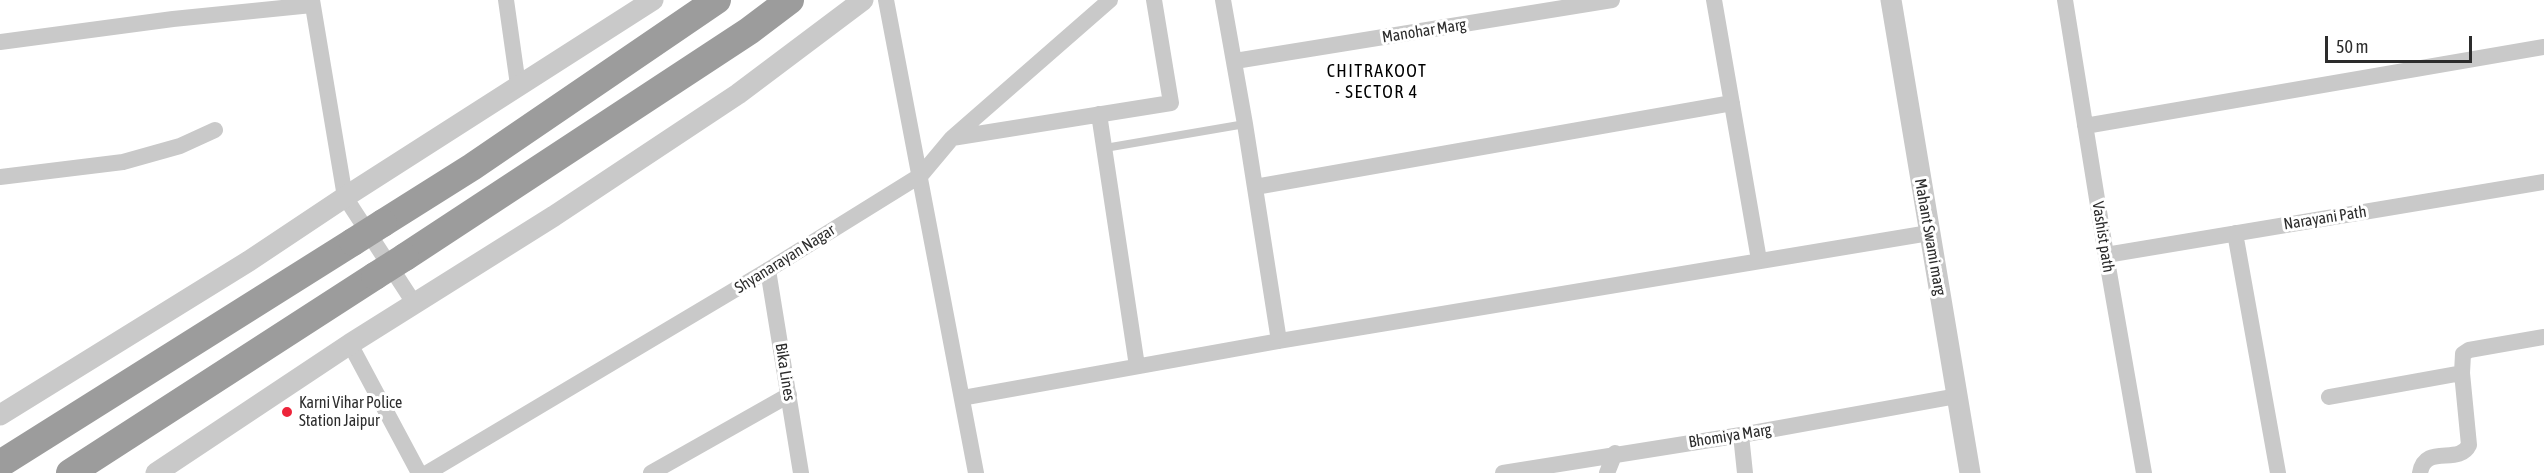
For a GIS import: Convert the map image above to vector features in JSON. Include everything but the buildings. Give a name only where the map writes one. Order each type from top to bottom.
[{"type":"highway","points":[[0,464],[472,167],[717,0]]},
{"type":"highway","points":[[70,473],[405,257],[749,31],[790,0]]},
{"type":"street","points":[[506,0],[518,85]]},
{"type":"street","points":[[0,415],[249,261],[518,85],[653,0]]},
{"type":"street","points":[[156,473],[350,344],[554,216],[738,94],[863,0]]},
{"type":"street","points":[[886,0],[976,473]]},
{"type":"street","name":"Shyanarayan Nagar","points":[[427,473],[768,270],[921,175],[952,138],[1110,0]]},
{"type":"street","points":[[952,138],[1171,103],[1154,0]]},
{"type":"street","points":[[1223,0],[1235,61],[1279,341]]},
{"type":"street","name":"Manohar Marg","points":[[1235,61],[1560,4],[1612,0]]},
{"type":"street","points":[[1713,0],[1759,260]]},
{"type":"street","name":"Mahant Swami marg","points":[[1891,0],[1970,473]]},
{"type":"street","name":"Vashist path","points":[[2066,0],[2106,255],[2144,473]]},
{"type":"street","points":[[0,42],[312,2],[345,197],[414,303]]},
{"type":"street","points":[[2085,126],[2544,47]]},
{"type":"street","points":[[1255,187],[1732,103]]},
{"type":"street","points":[[1099,114],[1137,366]]},
{"type":"street","points":[[0,177],[123,162],[180,146],[215,130]]},
{"type":"street","name":"Narayani Path","points":[[2106,255],[2544,182]]},
{"type":"street","points":[[2235,232],[2278,473]]},
{"type":"street","points":[[962,398],[1279,341],[1929,233]]},
{"type":"street","name":"Bika Lines","points":[[768,270],[801,473]]},
{"type":"street","points":[[2420,473],[2422,464],[2428,458],[2467,450],[2469,444],[2462,374],[2463,354],[2469,350],[2544,338]]},
{"type":"street","points":[[350,344],[419,473]]},
{"type":"street","points":[[2329,397],[2462,374]]},
{"type":"street","points":[[651,473],[789,394]]},
{"type":"street","name":"Bhomiya Marg","points":[[1503,473],[1615,453],[1741,435],[1957,396]]},
{"type":"street","points":[[1741,435],[1745,473]]},
{"type":"street","points":[[1607,473],[1615,453]]},
{"type":"lane","points":[[1105,148],[1245,124]]},
{"type":"place","name":"Karni Vihar Police Station Jaipur","points":[[287,412]]},
{"type":"district","name":"CHITRAKOOT - SECTOR 4","points":[[1377,82]]}]
